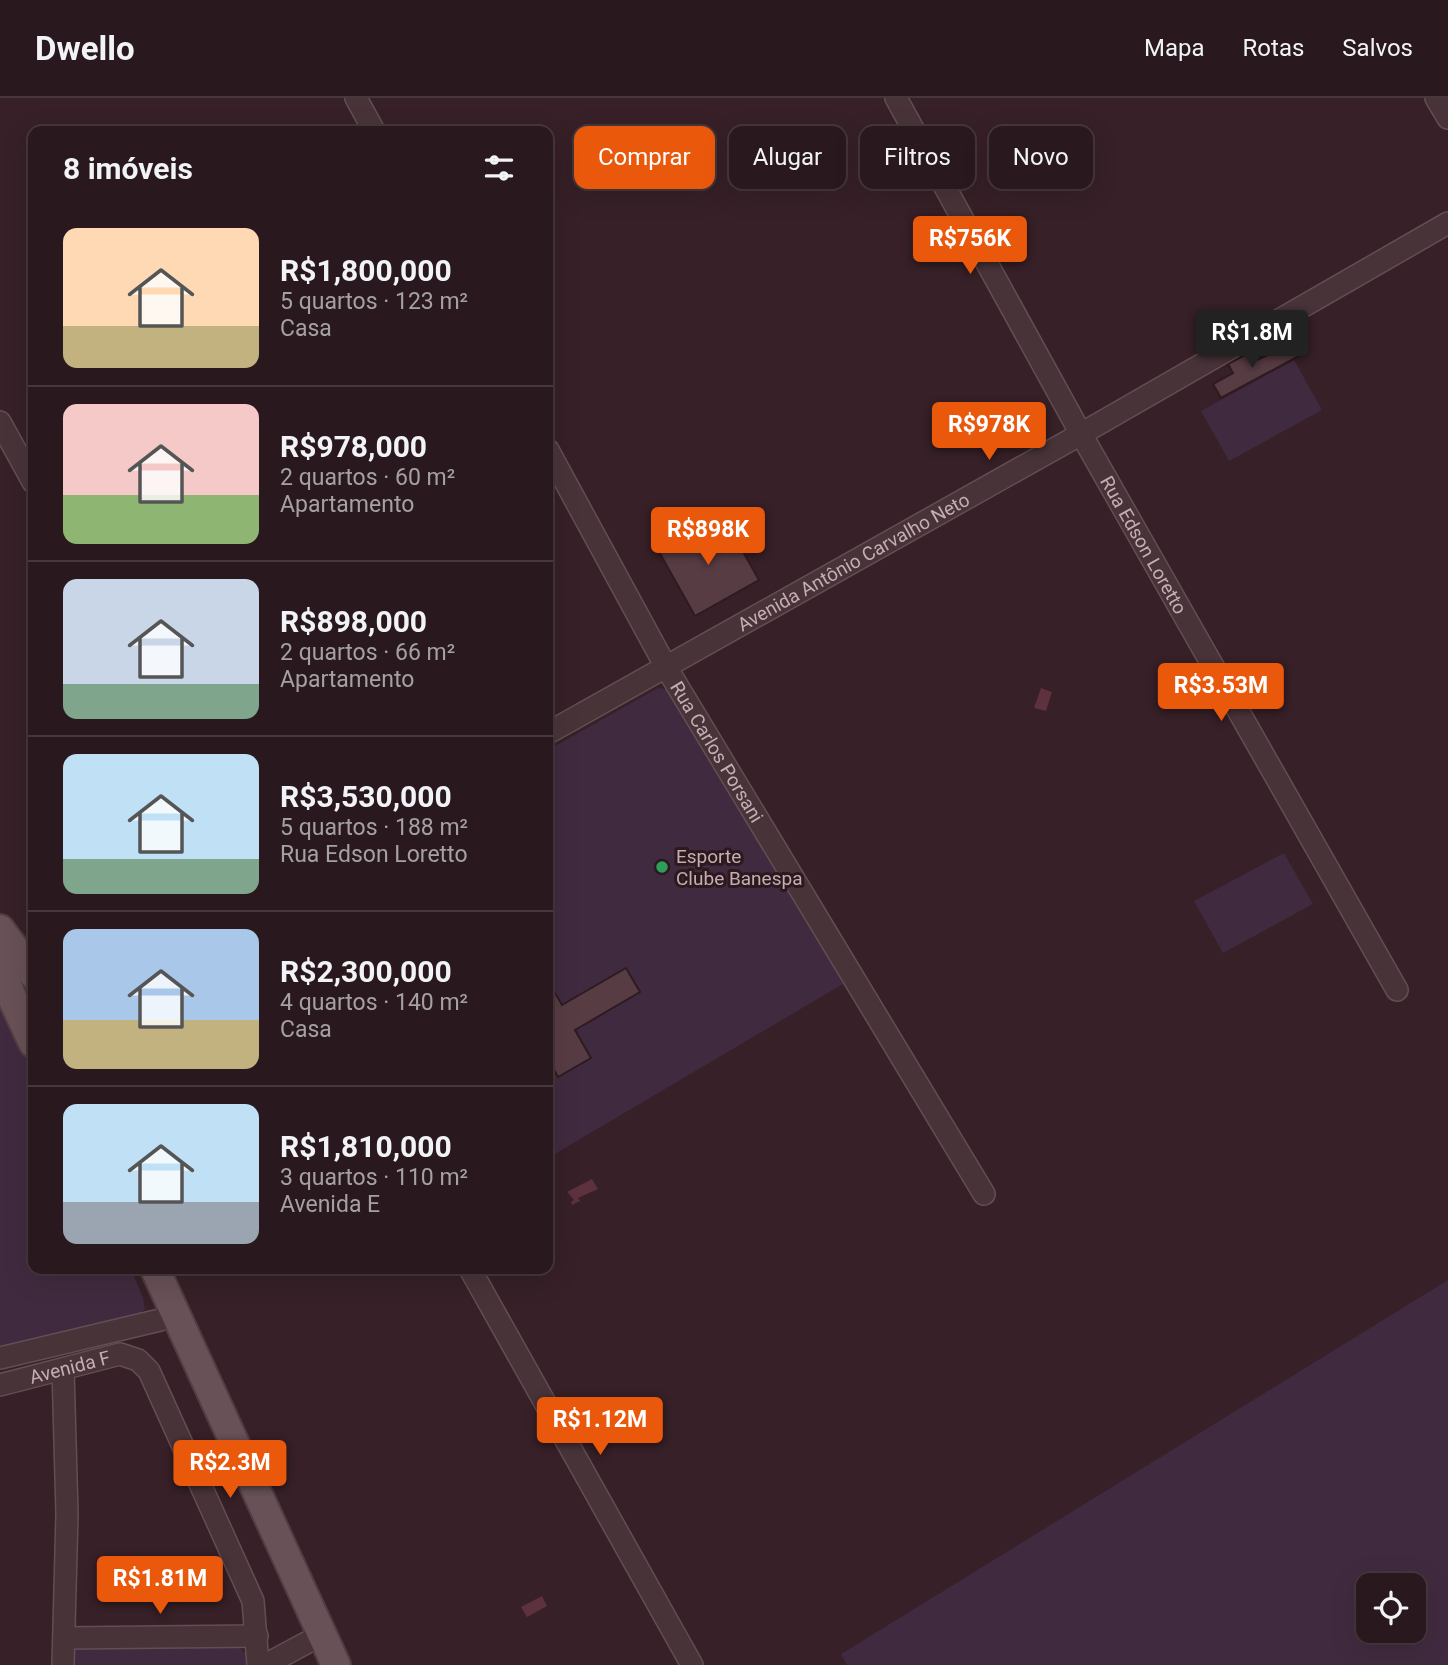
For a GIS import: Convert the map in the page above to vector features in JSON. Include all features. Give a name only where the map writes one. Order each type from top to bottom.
[{"type":"main road","points":[[0,929],[28,967]]},
{"type":"main road","points":[[0,964],[23,994],[28,1018]]},
{"type":"main road","points":[[140,1274],[313,1654]]},
{"type":"main road","points":[[157,1274],[336,1665]]},
{"type":"street","points":[[356,98],[371,126]]},
{"type":"street","name":"Rua Edson Loretto","points":[[896,98],[1081,434],[1397,990]]},
{"type":"street","points":[[1436,98],[1448,118]]},
{"type":"street","name":"Avenida Antônio Carvalho Neto","points":[[553,730],[1081,434],[1448,223]]},
{"type":"street","points":[[0,422],[28,473]]},
{"type":"street","name":"Rua Carlos Porsani","points":[[553,459],[666,667],[984,1194]]},
{"type":"street","points":[[473,1274],[692,1665]]},
{"type":"street","points":[[0,1358],[160,1320]]},
{"type":"street","name":"Avenida F","points":[[0,1385],[120,1354],[138,1360],[149,1371],[253,1601],[257,1636]]},
{"type":"street","points":[[63,1368],[67,1514],[63,1665]]},
{"type":"street","points":[[64,1638],[257,1636],[258,1665]]},
{"type":"street","points":[[265,1665],[313,1654]]},
{"type":"shaded area","points":[[1294,360],[1322,410],[1229,461],[1201,411]]},
{"type":"shaded area","name":"Esporte Clube Banespa","points":[[658,688],[677,691],[843,984],[553,1155],[553,747]]},
{"type":"shaded area","points":[[1041,688],[1052,692],[1046,711],[1034,708]]},
{"type":"shaded area","points":[[1284,853],[1313,904],[1223,953],[1194,901]]},
{"type":"shaded area","points":[[0,988],[28,1049],[28,1274],[133,1274],[145,1309],[137,1316],[0,1349]]},
{"type":"shaded area","points":[[592,1179],[598,1189],[578,1198],[580,1201],[572,1205],[574,1200],[567,1192]]},
{"type":"shaded area","points":[[1448,1280],[1448,1665],[847,1665],[841,1654]]},
{"type":"shaded area","points":[[542,1596],[547,1606],[527,1617],[521,1607]]},
{"type":"shaded area","points":[[237,1645],[248,1656],[250,1665],[66,1665],[74,1648]]},
{"type":"building","points":[[1290,345],[1297,357],[1221,398],[1213,384],[1233,373],[1228,364],[1252,351],[1257,360]]},
{"type":"building","points":[[710,522],[716,532],[728,525],[759,580],[695,616],[658,550]]},
{"type":"building","points":[[626,968],[640,992],[575,1030],[591,1058],[558,1077],[553,1068],[553,990],[562,1005]]},
{"type":"place","name":"Esporte Clube Banespa","points":[[662,867]]}]
